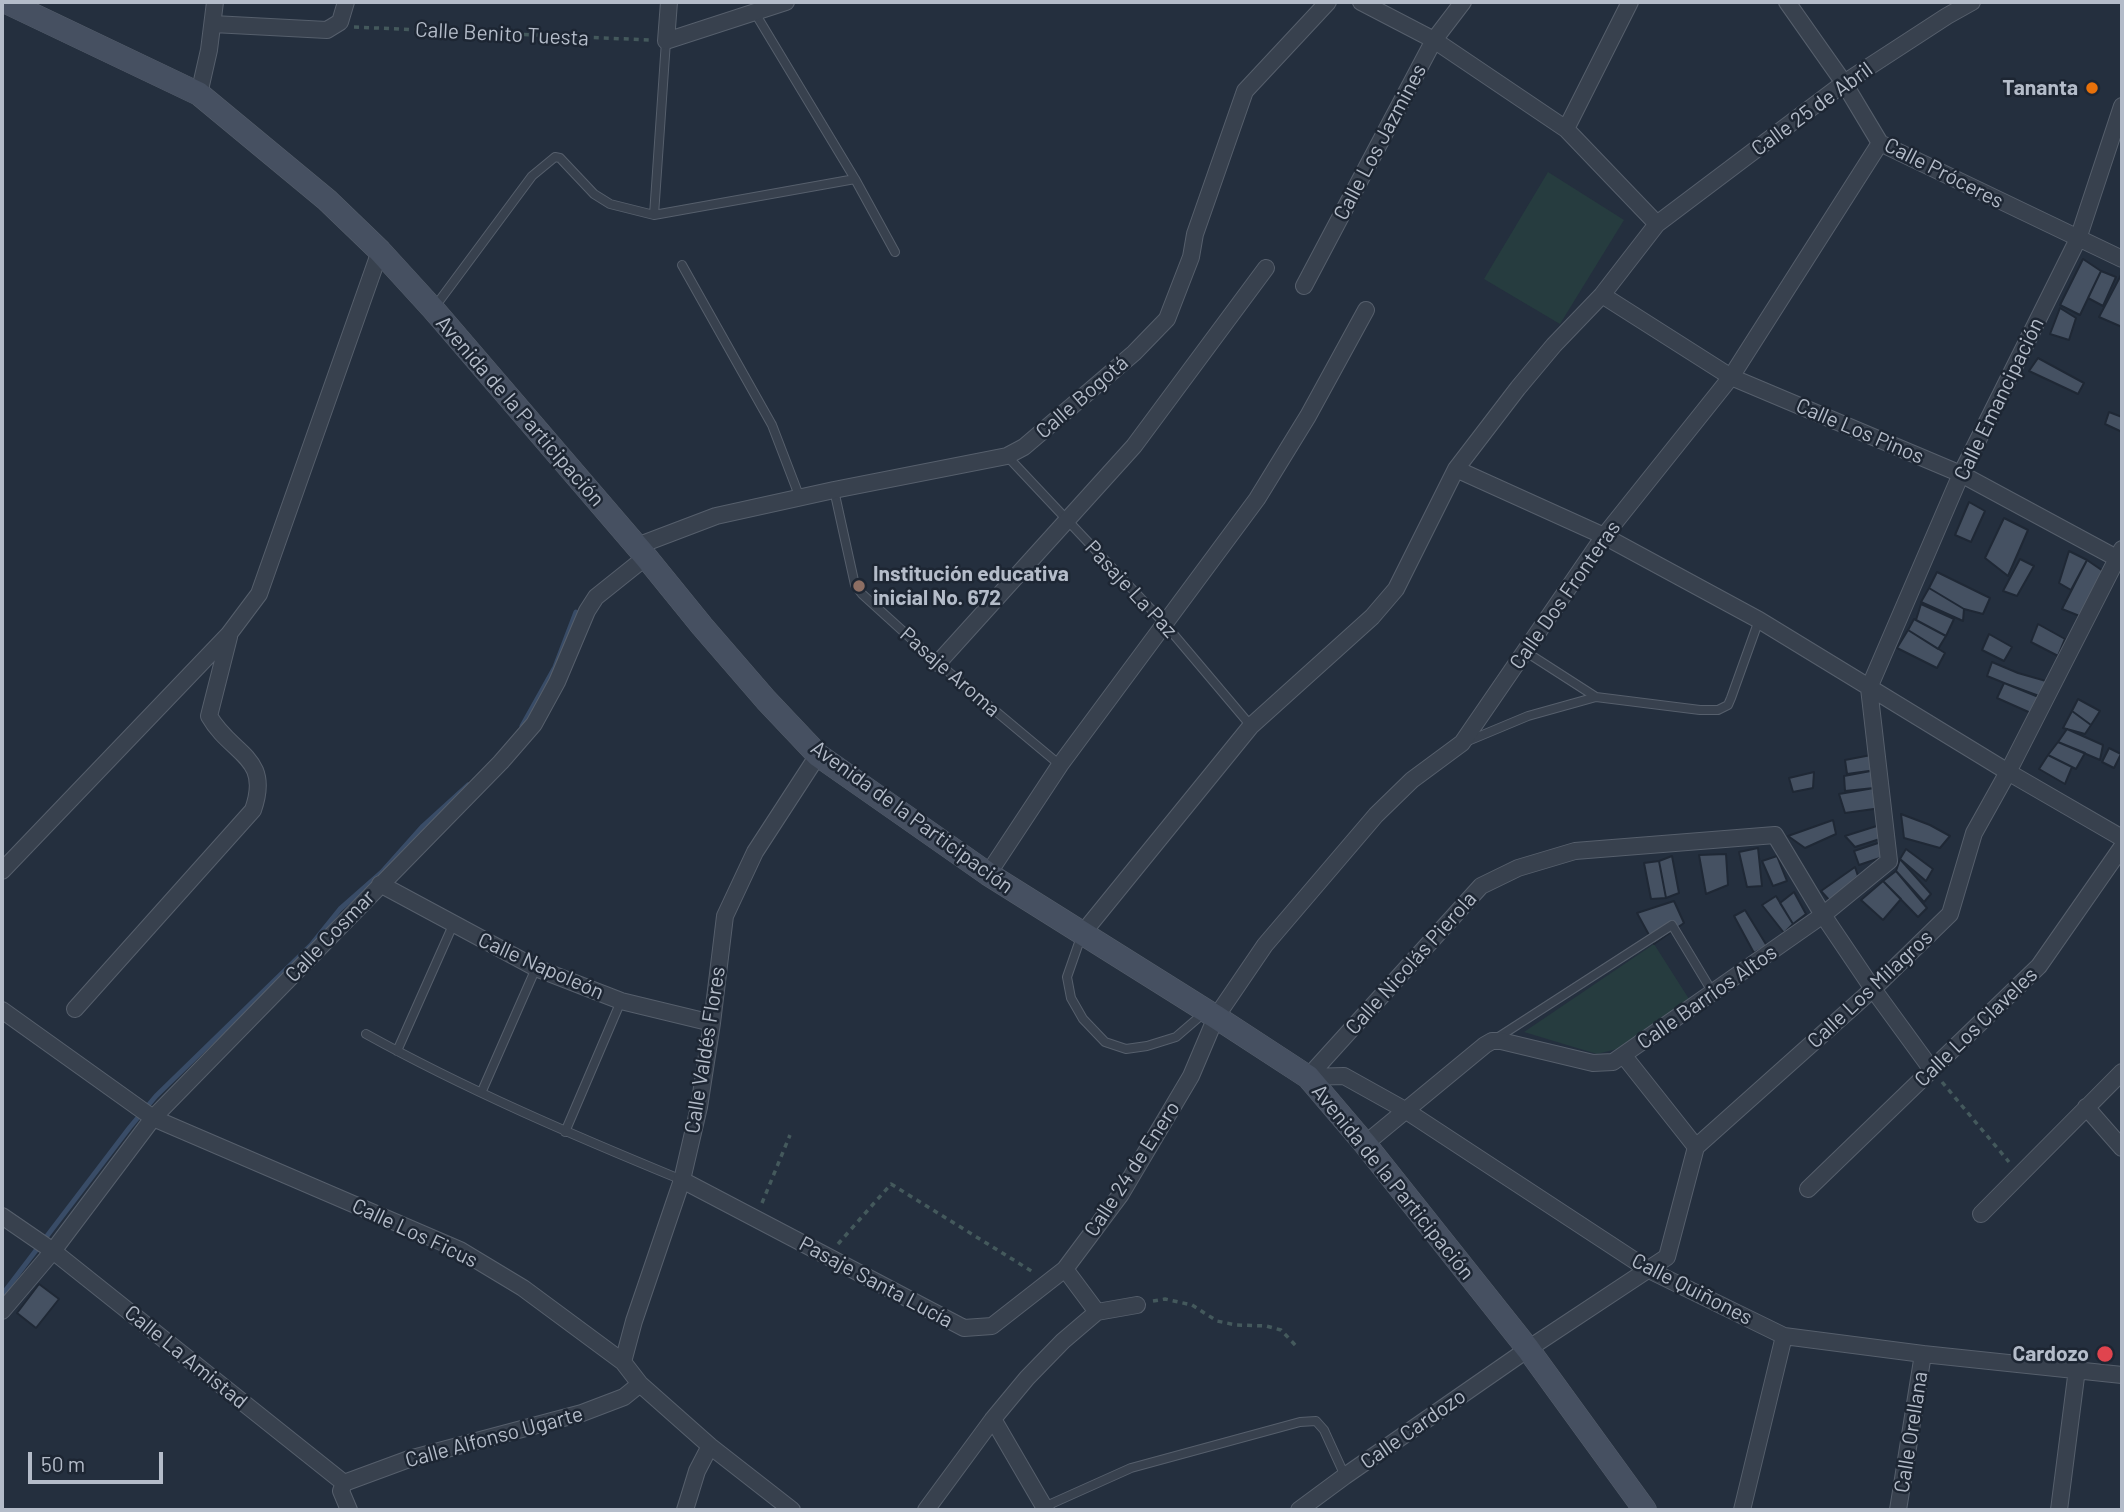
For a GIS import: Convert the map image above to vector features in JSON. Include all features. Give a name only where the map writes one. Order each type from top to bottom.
[{"type":"main road","name":"Avenida de la Participación","points":[[6,2],[199,94],[327,200],[380,251],[433,309],[702,626],[818,755],[988,874],[1308,1077],[1365,1144],[1528,1349],[1645,1510]]},
{"type":"street","points":[[199,94],[209,50],[215,2]]},
{"type":"street","points":[[213,24],[327,30],[340,22],[346,2]]},
{"type":"street","points":[[669,2],[666,41],[786,2]]},
{"type":"street","name":"Calle Bogotá","points":[[641,552],[716,516],[834,489],[1007,456],[1024,447],[1134,353],[1167,319],[1191,257],[1195,234],[1245,91],[1328,2]]},
{"type":"street","points":[[1361,2],[1434,40],[1566,129],[1657,223]]},
{"type":"street","name":"Calle Los Jazmines","points":[[1304,286],[1434,40],[1463,2]]},
{"type":"street","points":[[1566,129],[1630,2]]},
{"type":"street","name":"Calle Próceres","points":[[1787,2],[1844,83],[1880,144],[2122,258]]},
{"type":"street","name":"Calle 25 de Abril","points":[[1082,934],[1251,726],[1372,617],[1396,589],[1456,469],[1518,388],[1554,345],[1602,295],[1657,223],[1844,83],[1972,2]]},
{"type":"street","name":"Calle Emancipación","points":[[1869,688],[1961,474],[2078,239],[2122,106]]},
{"type":"street","name":"Calle Dos Fronteras","points":[[1211,1014],[1265,945],[1376,815],[1412,780],[1462,743],[1604,536],[1731,377],[1880,144]]},
{"type":"street","points":[[2,871],[229,634],[259,594],[380,251]]},
{"type":"street","points":[[937,663],[1135,446],[1266,268]]},
{"type":"street","name":"Calle Los Pinos","points":[[1602,295],[1731,377],[1961,474],[2121,556]]},
{"type":"street","points":[[988,874],[1059,765],[1257,499],[1308,416],[1366,310]]},
{"type":"street","points":[[1456,469],[1604,536],[1759,620],[2008,772],[2122,838]]},
{"type":"street","name":"Calle Cosmar","points":[[2,1311],[53,1251],[153,1118],[501,762],[534,724],[557,682],[587,611],[596,597],[641,552]]},
{"type":"street","name":"Calle Los Milagros","points":[[1696,1147],[1873,989],[1950,914],[1973,833],[2008,772],[2121,556]]},
{"type":"street","points":[[75,1009],[253,810],[258,794],[258,779],[253,766],[215,727],[209,716],[229,634]]},
{"type":"street","name":"Calle Barrios Altos","points":[[1492,1041],[1593,1063],[1613,1062],[1823,915],[1889,861],[1869,688]]},
{"type":"street","name":"Calle Valdés Flores","points":[[623,1362],[634,1321],[682,1180],[712,1023],[725,916],[755,852],[818,755]]},
{"type":"street","name":"Calle Nicolás Pierola","points":[[1308,1077],[1481,886],[1518,868],[1575,851],[1775,835],[1823,915]]},
{"type":"street","name":"Calle Los Claveles","points":[[1808,1189],[2039,966],[2122,847]]},
{"type":"street","name":"Calle Napoleón","points":[[380,884],[536,968],[621,1001],[712,1023]]},
{"type":"street","points":[[1823,915],[1932,1070]]},
{"type":"street","name":"Calle Los Ficus","points":[[2,1010],[153,1118],[460,1250],[523,1288],[623,1362],[640,1384],[710,1446],[792,1510]]},
{"type":"street","name":"Calle 24 de Enero","points":[[1065,1269],[1121,1194],[1191,1076],[1211,1014]]},
{"type":"street","points":[[1365,1144],[1492,1041]]},
{"type":"street","points":[[1528,1349],[1667,1257],[1696,1147],[1624,1056]]},
{"type":"street","points":[[1982,1214],[2122,1072]]},
{"type":"street","name":"Calle Quiñones","points":[[1308,1077],[1344,1076],[1405,1110],[1649,1270],[1784,1336],[2122,1375]]},
{"type":"street","points":[[2086,1107],[2122,1148]]},
{"type":"street","name":"Pasaje Santa Lucía","points":[[682,1180],[964,1328],[992,1326],[1065,1269]]},
{"type":"street","name":"Calle La Amistad","points":[[2,1216],[53,1251],[344,1483]]},
{"type":"street","points":[[1065,1269],[1097,1312]]},
{"type":"street","points":[[926,1510],[993,1419],[1063,1341],[1097,1312],[1137,1305]]},
{"type":"street","points":[[1742,1510],[1784,1336]]},
{"type":"street","name":"Calle Cardozo","points":[[1299,1510],[1528,1349]]},
{"type":"street","name":"Calle Orellana","points":[[1898,1510],[1923,1354]]},
{"type":"street","points":[[2059,1510],[2077,1369]]},
{"type":"street","name":"Calle Alfonso Ugarte","points":[[344,1483],[409,1459],[582,1413],[624,1397],[640,1384]]},
{"type":"street","points":[[993,1419],[1045,1509]]},
{"type":"street","points":[[685,1510],[697,1471],[710,1446]]},
{"type":"street","points":[[344,1483],[341,1491],[349,1510]]},
{"type":"lane","points":[[755,13],[855,179],[895,252]]},
{"type":"lane","points":[[654,215],[666,41]]},
{"type":"lane","points":[[433,309],[532,176],[555,156],[594,194],[610,204],[654,215],[855,179]]},
{"type":"lane","points":[[682,265],[772,425],[800,498]]},
{"type":"lane","name":"Pasaje La Paz","points":[[1007,456],[1164,623],[1251,726]]},
{"type":"lane","name":"Pasaje Aroma","points":[[834,489],[855,585],[862,594],[937,663],[1059,765]]},
{"type":"lane","points":[[1462,743],[1528,716],[1596,697],[1718,710],[1728,705],[1759,620]]},
{"type":"lane","points":[[1526,652],[1596,697]]},
{"type":"lane","points":[[397,1051],[453,925]]},
{"type":"lane","points":[[1492,1041],[1672,925],[1713,993]]},
{"type":"lane","points":[[1082,934],[1067,977],[1071,998],[1083,1019],[1105,1042],[1126,1049],[1147,1046],[1177,1037],[1211,1014]]},
{"type":"lane","points":[[482,1091],[536,968]]},
{"type":"lane","points":[[565,1132],[621,1001]]},
{"type":"lane","points":[[366,1034],[565,1132],[682,1180]]},
{"type":"lane","points":[[1045,1509],[1132,1468],[1300,1422],[1316,1421],[1324,1430],[1345,1476]]},
{"type":"path","name":"Calle Benito Tuesta","points":[[336,26],[666,41]]},
{"type":"path","points":[[1932,1070],[2020,1174]]},
{"type":"path","points":[[756,1218],[790,1135]]},
{"type":"path","points":[[828,1256],[891,1184],[1049,1282]]},
{"type":"path","points":[[1137,1305],[1165,1299],[1192,1305],[1217,1321],[1281,1330],[1298,1348]]},
{"type":"green space","points":[[1548,172],[1624,220],[1560,324],[1484,279]]},
{"type":"green space","points":[[1654,944],[1689,999],[1617,1049],[1597,1054],[1524,1032]]},
{"type":"building","points":[[2083,259],[2101,271],[2080,315],[2060,305]]},
{"type":"building","points":[[2101,271],[2116,277],[2103,306],[2088,298]]},
{"type":"building","points":[[2122,275],[2122,327],[2099,317]]},
{"type":"building","points":[[2060,308],[2076,318],[2069,340],[2050,334]]},
{"type":"building","points":[[2038,358],[2084,383],[2078,394],[2029,371]]},
{"type":"building","points":[[2109,412],[2122,417],[2122,432],[2105,424]]},
{"type":"building","points":[[1969,502],[1985,511],[1971,542],[1955,535]]},
{"type":"building","points":[[2004,518],[2028,530],[2008,576],[1985,558]]},
{"type":"building","points":[[2069,551],[2087,560],[2071,590],[2059,583]]},
{"type":"building","points":[[2020,559],[2034,566],[2017,596],[2003,591]]},
{"type":"building","points":[[2087,560],[2103,571],[2082,617],[2062,609]]},
{"type":"building","points":[[1937,572],[1990,598],[1983,614],[1964,609],[1929,588]]},
{"type":"building","points":[[1929,588],[1964,609],[1963,621],[1921,602]]},
{"type":"building","points":[[1921,604],[1954,619],[1946,636],[1916,620]]},
{"type":"building","points":[[1914,619],[1946,636],[1938,649],[1908,630]]},
{"type":"building","points":[[2038,624],[2065,639],[2058,656],[2031,642]]},
{"type":"building","points":[[1908,630],[1945,653],[1937,668],[1897,648]]},
{"type":"building","points":[[1989,634],[2012,647],[2004,661],[1982,650]]},
{"type":"building","points":[[1992,662],[2046,681],[2041,698],[1987,676]]},
{"type":"building","points":[[2004,683],[2039,696],[2033,714],[1997,698]]},
{"type":"building","points":[[2078,699],[2100,711],[2091,725],[2072,711]]},
{"type":"building","points":[[2072,711],[2091,725],[2085,734],[2063,728]]},
{"type":"building","points":[[2067,729],[2103,745],[2100,760],[2058,742]]},
{"type":"building","points":[[2058,742],[2085,753],[2076,769],[2048,755]]},
{"type":"building","points":[[2109,748],[2121,754],[2114,768],[2102,762]]},
{"type":"building","points":[[1871,755],[1876,770],[1847,774],[1845,760]]},
{"type":"building","points":[[2048,755],[2072,767],[2065,784],[2039,769]]},
{"type":"building","points":[[1876,770],[1874,788],[1845,791],[1844,776]]},
{"type":"building","points":[[1814,772],[1813,788],[1793,792],[1789,778]]},
{"type":"building","points":[[1874,788],[1881,808],[1845,813],[1839,794]]},
{"type":"building","points":[[1901,814],[1950,836],[1940,848],[1904,838]]},
{"type":"building","points":[[1833,820],[1836,834],[1805,848],[1788,836]]},
{"type":"building","points":[[1883,824],[1883,838],[1855,847],[1845,836]]},
{"type":"building","points":[[1881,842],[1883,857],[1859,865],[1854,851]]},
{"type":"building","points":[[1758,848],[1762,886],[1747,887],[1739,852]]},
{"type":"building","points":[[1906,849],[1933,869],[1926,881],[1900,859]]},
{"type":"building","points":[[1726,854],[1728,885],[1706,894],[1699,855]]},
{"type":"building","points":[[1672,856],[1679,893],[1666,898],[1659,861]]},
{"type":"building","points":[[1777,856],[1787,881],[1773,886],[1762,861]]},
{"type":"building","points":[[1900,859],[1931,894],[1924,902],[1896,871]]},
{"type":"building","points":[[1659,861],[1666,898],[1651,899],[1644,863]]},
{"type":"building","points":[[1855,867],[1858,876],[1830,901],[1821,891]]},
{"type":"building","points":[[1896,871],[1927,908],[1918,917],[1883,881]]},
{"type":"building","points":[[1883,881],[1901,899],[1883,920],[1861,900]]},
{"type":"building","points":[[1794,892],[1806,914],[1793,924],[1780,903]]},
{"type":"building","points":[[1776,896],[1793,924],[1784,933],[1762,905]]},
{"type":"building","points":[[1674,901],[1684,923],[1654,944],[1637,913]]},
{"type":"building","points":[[1745,910],[1767,946],[1754,953],[1734,916]]},
{"type":"building","points":[[39,1284],[59,1299],[36,1328],[17,1313]]},
{"type":"waterway","points":[[522,726],[555,667],[576,612]]},
{"type":"waterway","points":[[2,1295],[156,1096],[311,945],[340,909],[382,872],[423,826],[468,785]]},
{"type":"place","name":"Tananta","points":[[2092,88]]},
{"type":"place","name":"Institución educativa inicial No. 672","points":[[859,586]]},
{"type":"place","name":"Cardozo","points":[[2105,1354]]}]
